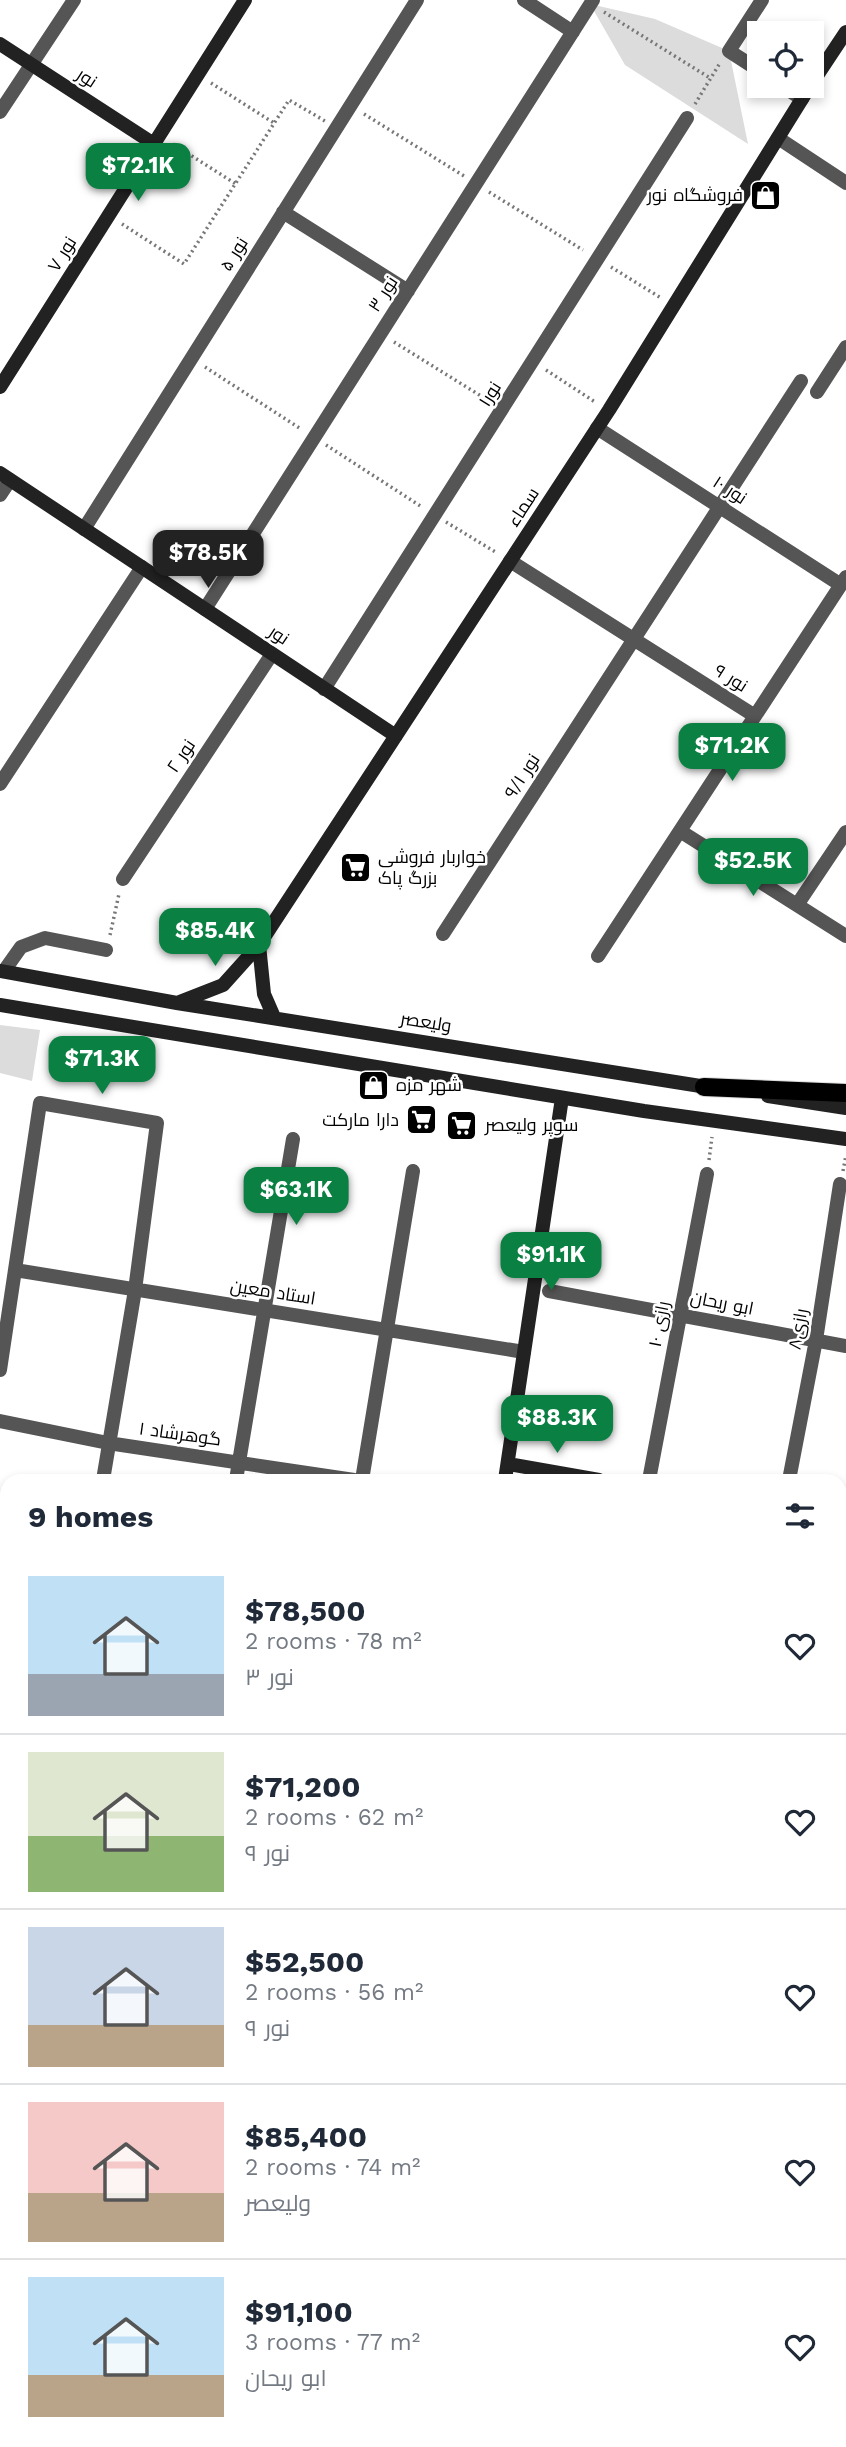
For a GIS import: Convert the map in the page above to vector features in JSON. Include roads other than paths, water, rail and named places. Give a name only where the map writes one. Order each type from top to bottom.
[{"type":"main road","points":[[704,1087],[846,1093]]},
{"type":"street","points":[[0,112],[74,0]]},
{"type":"street","name":"نور ۷","points":[[0,387],[245,0]]},
{"type":"street","name":"نور ۵","points":[[84,529],[417,0]]},
{"type":"street","points":[[524,0],[573,32]]},
{"type":"street","points":[[748,21],[762,0]]},
{"type":"street","name":"نور ۳","points":[[205,609],[592,2]]},
{"type":"street","points":[[747,23],[729,51],[747,63]]},
{"type":"street","name":"سماء","points":[[824,65],[846,32]]},
{"type":"street","name":"نور","points":[[0,44],[157,140]]},
{"type":"street","name":"سماء","points":[[177,1003],[223,985],[260,945],[609,411],[802,99]]},
{"type":"street","name":"نور۱","points":[[324,689],[687,118]]},
{"type":"street","points":[[778,138],[846,183]]},
{"type":"street","points":[[284,212],[408,291]]},
{"type":"street","points":[[817,392],[846,346]]},
{"type":"street","name":"نور ۹/۱","points":[[443,934],[801,381]]},
{"type":"street","name":"نور ۱۰","points":[[597,428],[719,507],[844,581]]},
{"type":"street","points":[[0,495],[5,476]]},
{"type":"street","name":"نور","points":[[5,476],[396,736]]},
{"type":"street","name":"نور ۹","points":[[510,561],[755,716],[598,956]]},
{"type":"street","points":[[0,784],[142,567]]},
{"type":"street","points":[[755,716],[844,581]]},
{"type":"street","name":"نور ۲","points":[[123,879],[272,654]]},
{"type":"street","points":[[680,831],[846,936]]},
{"type":"street","points":[[797,905],[846,832]]},
{"type":"street","points":[[2,971],[21,947],[45,938],[106,950]]},
{"type":"street","points":[[260,945],[264,994],[274,1017]]},
{"type":"street","name":"ولیعصر","points":[[2,971],[177,1003],[846,1108]]},
{"type":"street","points":[[0,1005],[562,1098],[846,1139]]},
{"type":"street","points":[[506,1474],[562,1098]]},
{"type":"street","points":[[0,1370],[40,1103],[157,1123],[135,1290],[104,1474]]},
{"type":"street","points":[[237,1474],[293,1139]]},
{"type":"street","points":[[363,1474],[413,1171]]},
{"type":"street","name":"رازی ۱۰","points":[[650,1474],[707,1174]]},
{"type":"street","name":"رازی۸","points":[[790,1474],[816,1340],[841,1184]]},
{"type":"street","name":"استاد معین","points":[[15,1270],[524,1352]]},
{"type":"street","name":"ابو ریحان","points":[[549,1290],[846,1346]]},
{"type":"street","name":"گوهرشاد ۱","points":[[0,1421],[108,1443],[316,1474]]},
{"type":"street","points":[[508,1464],[565,1474]]},
{"type":"place","name":"فروشگاه نور","points":[[766,195]]},
{"type":"place","name":"خواربار فروشی بزرگ پاک","points":[[355,867]]},
{"type":"place","name":"شهر مزه","points":[[373,1085]]},
{"type":"place","name":"دارا مارکت","points":[[422,1120]]},
{"type":"place","name":"سوپر ولیعصر","points":[[462,1125]]}]
